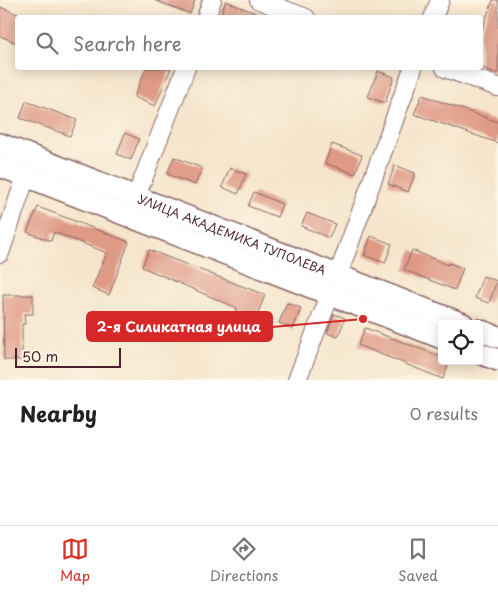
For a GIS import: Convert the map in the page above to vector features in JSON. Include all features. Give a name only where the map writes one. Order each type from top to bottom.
[{"type":"main road","name":"УЛИЦА АКАДЕМИКА ТУПОЛЕВА","points":[[0,144],[453,320]]},
{"type":"main road","name":"УЛИЦА АКАДЕМИКА ТУПОЛЕВА","points":[[0,166],[438,336]]},
{"type":"main road","points":[[323,292],[339,285],[346,278]]},
{"type":"main road","points":[[483,331],[498,337]]},
{"type":"main road","points":[[483,354],[498,360]]},
{"type":"street","points":[[207,15],[212,0]]},
{"type":"street","points":[[259,0],[298,15]]},
{"type":"street","points":[[434,15],[440,0]]},
{"type":"street","points":[[136,197],[185,70]]},
{"type":"street","points":[[346,278],[412,70]]},
{"type":"street","points":[[451,70],[498,87]]},
{"type":"street","points":[[0,253],[26,176]]},
{"type":"street","points":[[297,380],[323,292]]},
{"type":"building","points":[[154,0],[195,0],[190,14]]},
{"type":"building","points":[[493,0],[498,0],[498,74],[483,68],[483,26]]},
{"type":"building","points":[[226,1],[260,15],[220,15]]},
{"type":"building","points":[[0,7],[18,15],[15,15],[15,42],[0,36]]},
{"type":"building","points":[[145,70],[170,70],[155,106],[134,97]]},
{"type":"building","points":[[378,71],[394,77],[385,103],[368,97]]},
{"type":"building","points":[[422,95],[498,122],[498,143],[414,114]]},
{"type":"building","points":[[26,101],[77,120],[70,136],[20,118]]},
{"type":"building","points":[[125,133],[139,139],[131,160],[117,154]]},
{"type":"building","points":[[332,144],[362,155],[355,174],[325,163]]},
{"type":"building","points":[[174,157],[202,168],[195,185],[167,174]]},
{"type":"building","points":[[395,165],[415,173],[408,192],[388,184]]},
{"type":"building","points":[[230,168],[246,174],[238,194],[222,187]]},
{"type":"building","points":[[254,192],[282,204],[277,217],[248,206]]},
{"type":"building","points":[[38,207],[129,242],[109,295],[92,288],[107,253],[54,232],[51,241],[27,232]]},
{"type":"building","points":[[307,213],[335,224],[329,238],[301,226]]},
{"type":"building","points":[[371,236],[392,244],[385,263],[364,255]]},
{"type":"building","points":[[149,250],[265,295],[253,326],[233,318],[237,308],[142,267]]},
{"type":"building","points":[[412,250],[448,265],[449,263],[463,268],[455,290],[404,270]]},
{"type":"building","points":[[483,276],[497,281],[489,303],[475,298]]},
{"type":"building","points":[[3,295],[33,295],[33,314],[24,314],[25,324],[22,324],[22,360],[4,360]]},
{"type":"building","points":[[287,303],[301,308],[293,329],[279,323]]},
{"type":"building","points":[[334,314],[345,318],[338,337],[327,333]]},
{"type":"building","points":[[365,328],[438,355],[438,365],[448,365],[443,379],[358,345]]},
{"type":"place","name":"2-я Силикатная улица","points":[[363,319]]}]
